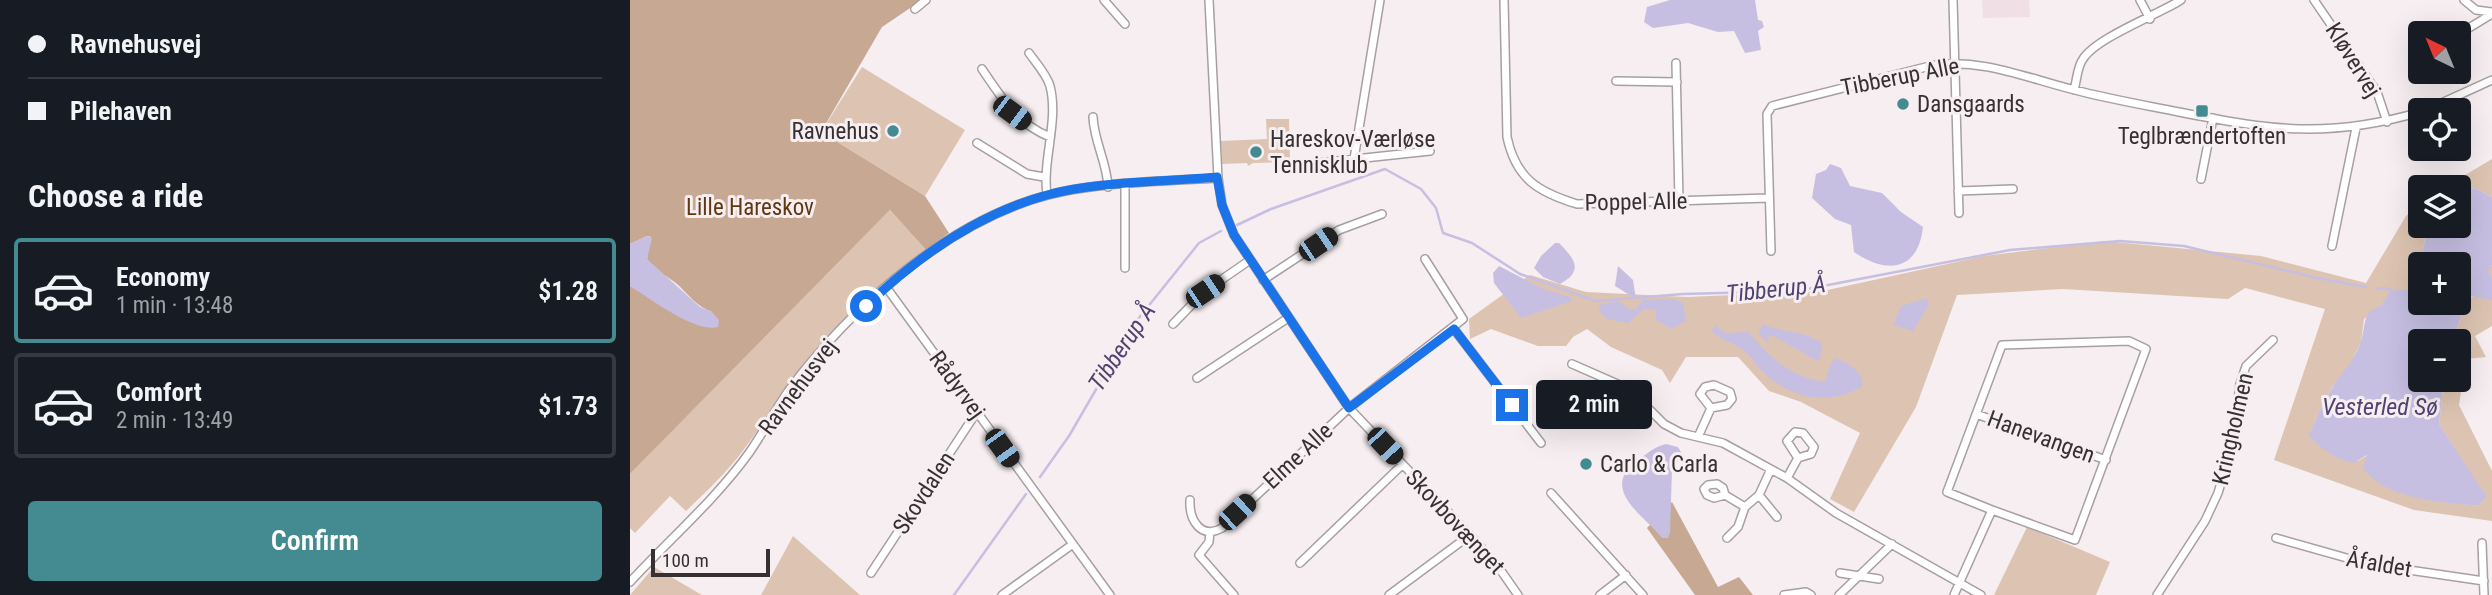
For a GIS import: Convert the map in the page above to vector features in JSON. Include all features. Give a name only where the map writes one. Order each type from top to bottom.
[{"type":"street","points":[[915,9],[926,0]]},
{"type":"street","points":[[1104,0],[1125,24]]},
{"type":"street","name":"Skovbovænget","points":[[1209,0],[1217,177],[1222,205],[1234,235],[1349,408],[1470,535],[1497,565],[1518,595]]},
{"type":"street","points":[[1354,159],[1380,0]]},
{"type":"street","name":"Poppel Alle","points":[[1504,0],[1507,137],[1512,158],[1524,176],[1550,195],[1577,204],[1768,198]]},
{"type":"street","points":[[1953,0],[1959,214]]},
{"type":"street","points":[[2140,0],[2150,19]]},
{"type":"street","points":[[2074,90],[2081,61],[2101,41],[2150,19],[2181,0]]},
{"type":"street","name":"Kløvervej","points":[[2314,0],[2377,92],[2387,122]]},
{"type":"street","points":[[2464,0],[2476,10],[2492,13]]},
{"type":"street","points":[[2471,26],[2492,13]]},
{"type":"street","points":[[1030,53],[1050,85],[1050,137],[1044,177],[1046,195]]},
{"type":"street","name":"Tibberup Alle","points":[[1771,251],[1767,114],[1772,106],[1955,62],[1975,63],[2074,90],[2280,130],[2356,128],[2408,116]]},
{"type":"street","points":[[1676,63],[1679,201]]},
{"type":"street","points":[[982,69],[1012,113],[1037,132],[1050,137]]},
{"type":"street","points":[[2452,98],[2492,79]]},
{"type":"street","points":[[1616,81],[1677,82]]},
{"type":"street","points":[[1093,117],[1094,135],[1107,167],[1108,187]]},
{"type":"street","points":[[2200,178],[2213,118]]},
{"type":"street","points":[[2332,246],[2356,128]]},
{"type":"street","points":[[977,143],[1027,174],[1044,177]]},
{"type":"street","points":[[1299,165],[1430,151]]},
{"type":"street","name":"Ravnehusvej","points":[[630,582],[731,475],[789,391],[827,345],[886,287],[968,228],[1007,209],[1046,195],[1217,177]]},
{"type":"street","points":[[1125,186],[1125,268]]},
{"type":"street","points":[[1958,191],[2012,190]]},
{"type":"street","points":[[1263,280],[1339,230],[1382,214]]},
{"type":"street","points":[[1425,259],[1464,319],[1454,329],[1541,443]]},
{"type":"street","points":[[1173,324],[1205,291],[1250,260]]},
{"type":"street","name":"Rådyrvej","points":[[886,287],[1110,595]]},
{"type":"street","points":[[1197,378],[1288,318]]},
{"type":"street","name":"Elme Alle","points":[[1210,532],[1222,528],[1349,408],[1454,329]]},
{"type":"street","name":"Kringholmen","points":[[2157,595],[2205,521],[2218,493],[2233,443],[2240,384],[2246,366],[2273,340]]},
{"type":"street","name":"Hanevangen","points":[[2129,341],[2147,349],[2075,540],[1947,492],[1976,414],[2002,345],[2129,341]]},
{"type":"street","points":[[1573,365],[1629,389],[1664,424],[1723,443],[1787,478],[1836,513],[1982,595]]},
{"type":"street","points":[[1609,415],[1604,407],[1615,383]]},
{"type":"street","points":[[1699,437],[1711,408]]},
{"type":"street","name":"Skovdalen","points":[[871,573],[976,413]]},
{"type":"street","name":"Hanevangen","points":[[1976,414],[2106,460]]},
{"type":"street","points":[[1787,478],[1798,458]]},
{"type":"street","points":[[1300,563],[1402,465]]},
{"type":"street","points":[[1727,538],[1738,527],[1745,507],[1759,495],[1770,471]]},
{"type":"street","points":[[1551,493],[1643,595]]},
{"type":"street","points":[[1725,495],[1745,507]]},
{"type":"street","points":[[1759,495],[1777,517]]},
{"type":"street","points":[[1190,500],[1194,523],[1210,532],[1209,542],[1199,555],[1234,595]]},
{"type":"street","points":[[1954,595],[1962,583],[1992,510]]},
{"type":"street","points":[[1389,595],[1470,535]]},
{"type":"street","name":"Åfaldet","points":[[2276,538],[2368,564],[2484,581]]},
{"type":"street","points":[[2482,542],[2484,595]]},
{"type":"street","points":[[1002,595],[1073,544]]},
{"type":"street","points":[[1839,595],[1892,544]]},
{"type":"street","points":[[1840,573],[1879,579]]},
{"type":"street","points":[[1600,595],[1626,575]]},
{"type":"street","points":[[1784,595],[1805,592],[1811,595]]},
{"type":"shaded area","points":[[1982,0],[2029,0],[2030,17],[1983,18]]},
{"type":"shaded area","name":"Ravnehus","points":[[862,67],[965,130],[925,196],[821,132]]},
{"type":"shaded area","name":"Hareskov-Værløse Tennisklub","points":[[1266,119],[1289,119],[1290,162],[1253,163],[1248,166],[1247,163],[1222,164],[1221,141],[1267,139]]},
{"type":"shaded area","points":[[2492,159],[2492,197],[2475,188],[2471,189],[2471,175],[2465,175]]},
{"type":"shaded area","points":[[890,210],[926,250],[842,320],[817,347],[742,452],[701,497],[686,511],[670,496],[635,533],[630,528],[630,474]]},
{"type":"shaded area","points":[[2408,214],[2408,238],[2425,238],[2423,252],[2408,252],[2408,287],[2364,319],[2361,342],[2349,367],[2332,387],[2314,423],[2358,461],[2368,455],[2367,459],[2426,499],[2479,506],[2485,496],[2439,424],[2443,392],[2461,392],[2459,405],[2492,471],[2492,521],[2414,510],[2274,460],[2325,309],[2245,288],[2228,299],[2063,289],[1957,295],[1916,407],[1854,512],[1830,499],[1860,433],[1801,402],[1769,391],[1738,357],[1686,357],[1670,383],[1662,370],[1611,347],[1587,329],[1573,337],[1566,346],[1538,346],[1491,329],[1470,339],[1469,319],[1530,275],[1586,292],[1687,297],[1823,291],[1984,256],[2104,241],[2261,256],[2366,283]]},
{"type":"shaded area","points":[[2492,265],[2492,326],[2475,336],[2486,357],[2471,358],[2471,329],[2457,329],[2461,315],[2471,315],[2471,298],[2490,279],[2487,271]]},
{"type":"shaded area","points":[[2027,527],[2110,562],[2096,595],[1994,595]]},
{"type":"shaded area","points":[[793,536],[860,595],[761,595]]},
{"type":"shaded area","points":[[654,567],[702,595],[630,595]]},
{"type":"green space","name":"Lille Hareskov","points":[[630,0],[922,0],[882,27],[821,132],[925,196],[949,233],[926,250],[890,210],[630,474],[630,286],[673,311],[712,312],[697,303],[650,263],[647,259],[651,237],[647,236],[630,244]]},
{"type":"green space","points":[[1672,502],[1718,587],[1739,577],[1753,595],[1695,595],[1647,528]]},
{"type":"water","points":[[1670,0],[1755,0],[1758,20],[1762,21],[1764,27],[1758,31],[1761,50],[1745,53],[1734,31],[1718,32],[1688,23],[1653,28],[1644,22],[1647,7]]},
{"type":"water","points":[[1830,164],[1841,168],[1850,186],[1882,193],[1901,212],[1923,227],[1915,253],[1899,265],[1889,266],[1878,264],[1854,252],[1851,225],[1835,219],[1812,198],[1816,174],[1826,170]]},
{"type":"water","points":[[2475,188],[2492,197],[2492,265],[2488,271],[2492,279],[2492,300],[2471,296],[2471,252],[2423,252],[2425,238],[2471,238],[2471,189]]},
{"type":"water","points":[[647,236],[652,238],[647,259],[700,307],[712,312],[719,320],[718,327],[698,325],[686,320],[630,286],[630,244]]},
{"type":"water","points":[[1555,243],[1565,249],[1575,265],[1572,274],[1560,284],[1543,277],[1534,268],[1541,256]]},
{"type":"water","points":[[1499,266],[1543,289],[1570,297],[1572,301],[1521,318],[1494,283],[1493,273]]},
{"type":"water","points":[[1618,266],[1633,280],[1636,299],[1615,286]]},
{"type":"water","name":"Vesterled Sø","points":[[2408,287],[2408,315],[2461,315],[2457,329],[2408,329],[2408,392],[2443,392],[2439,424],[2486,496],[2479,506],[2432,501],[2400,493],[2373,479],[2363,468],[2367,455],[2354,463],[2340,459],[2309,436],[2336,381],[2357,350],[2367,316],[2382,305],[2390,292]]},
{"type":"water","points":[[1927,298],[1929,304],[1913,331],[1893,325],[1901,306]]},
{"type":"water","points":[[1675,299],[1683,303],[1686,321],[1672,329],[1656,320],[1655,309],[1644,309],[1628,323],[1605,317],[1599,305],[1618,301],[1629,309],[1635,309],[1643,300]]},
{"type":"water","points":[[1763,324],[1817,340],[1822,344],[1820,358],[1817,361],[1774,336],[1768,336],[1769,344],[1758,334]]},
{"type":"water","points":[[1716,326],[1726,333],[1749,332],[1764,350],[1782,365],[1813,380],[1825,382],[1831,362],[1836,358],[1850,365],[1858,373],[1862,387],[1849,393],[1824,398],[1799,394],[1776,383],[1743,350],[1715,334],[1711,330]]},
{"type":"water","points":[[1666,444],[1678,447],[1682,454],[1672,469],[1670,533],[1668,538],[1662,538],[1628,501],[1622,481],[1638,460]]},
{"type":"waterway","name":"Tibberup Å","points":[[1237,225],[1271,209],[1385,169],[1421,189],[1436,208],[1443,233],[1472,243],[1520,274],[1596,301],[1683,294],[1797,291],[2010,250],[2120,241],[2184,246],[2366,287]]},
{"type":"waterway","name":"Tibberup Å","points":[[1040,477],[1069,436],[1134,324],[1199,243],[1221,231]]},
{"type":"waterway","name":"Tibberup Å","points":[[2376,289],[2386,288],[2400,294]]},
{"type":"waterway","name":"Tibberup Å","points":[[954,595],[1026,494]]},
{"type":"place","name":"Dansgaards","points":[[1903,104]]},
{"type":"place","name":"Teglbrændertoften","points":[[2202,111]]},
{"type":"place","name":"Ravnehus","points":[[893,131]]},
{"type":"place","name":"Hareskov-Værløse Tennisklub","points":[[1256,152]]},
{"type":"place","name":"Carlo & Carla","points":[[1586,464]]},
{"type":"route","points":[[866,306],[932,251],[958,234],[1015,205],[1054,193],[1217,177],[1222,205],[1234,235],[1349,408],[1454,329],[1512,405]]}]
